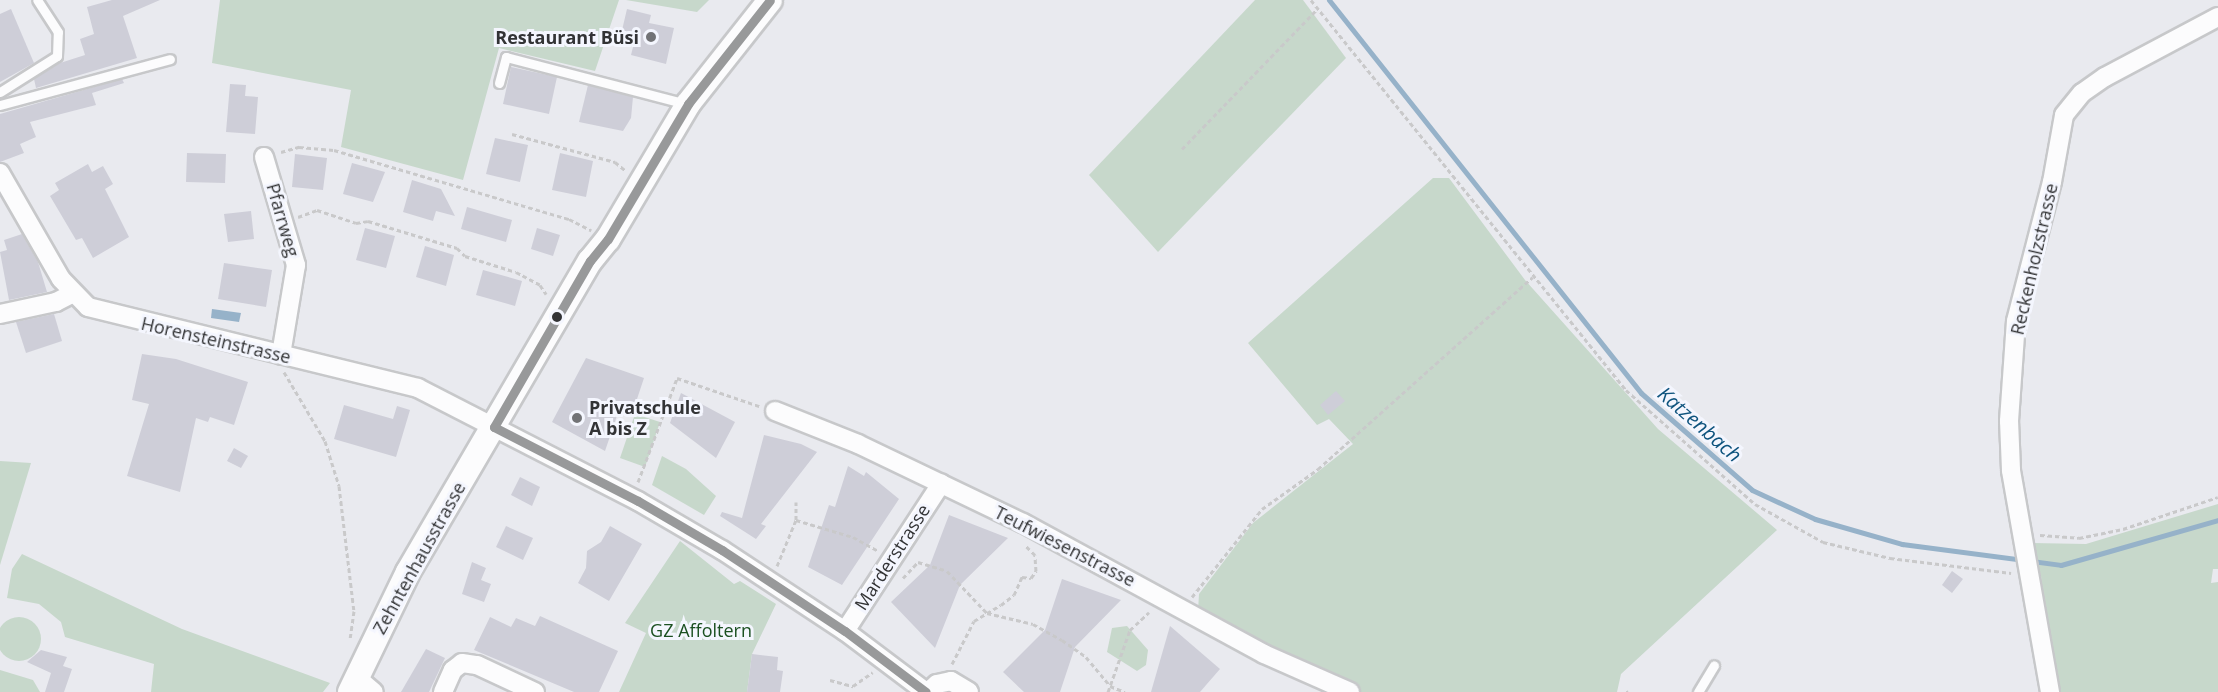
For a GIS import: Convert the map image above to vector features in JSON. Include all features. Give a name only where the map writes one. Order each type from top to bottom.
[{"type":"street","name":"Zehntenhausstrasse","points":[[360,687],[408,572],[590,261],[608,239],[688,104],[770,0]]},
{"type":"street","name":"Reckenholzstrasse","points":[[2050,692],[2011,470],[2009,421],[2016,321],[2052,182],[2064,115],[2082,93],[2105,77],[2218,17]]},
{"type":"street","name":"Pfarrweg","points":[[264,157],[286,222],[296,265],[281,355]]},
{"type":"street","name":"Horensteinstrasse","points":[[0,173],[72,294],[107,314],[418,388],[638,501],[770,581],[845,631],[927,692]]},
{"type":"street","points":[[0,315],[56,302],[72,294]]},
{"type":"street","name":"Teufwiesenstrasse","points":[[775,411],[1023,523],[1184,608],[1264,654],[1350,692]]},
{"type":"street","name":"Marderstrasse","points":[[845,631],[941,484]]},
{"type":"street","points":[[443,692],[453,670],[462,663],[477,665],[535,692]]},
{"type":"street","points":[[927,692],[937,684],[951,681],[969,692]]},
{"type":"lane","points":[[0,92],[57,56],[58,32],[37,0]]},
{"type":"lane","points":[[499,83],[506,57],[688,104]]},
{"type":"lane","points":[[0,105],[170,59]]},
{"type":"lane","points":[[1698,692],[1714,665]]},
{"type":"path","points":[[1311,0],[1316,10],[1626,390],[1755,504],[1823,542],[1890,558],[2029,564]]},
{"type":"path","points":[[1182,149],[1316,10]]},
{"type":"path","points":[[512,134],[615,162],[632,176]]},
{"type":"path","points":[[264,157],[299,147],[334,150],[569,219],[596,232]]},
{"type":"path","points":[[286,222],[316,210],[356,223],[368,221],[457,248],[465,256],[516,272],[540,285],[552,300]]},
{"type":"path","points":[[1184,608],[1262,509],[1318,469],[1341,446],[1430,371],[1533,277]]},
{"type":"path","points":[[281,355],[281,367],[292,392],[306,406],[325,441],[339,486],[354,611],[350,641]]},
{"type":"path","points":[[637,483],[677,378],[775,411]]},
{"type":"path","points":[[2024,534],[2079,538],[2124,529],[2218,497]]},
{"type":"path","points":[[770,581],[796,520],[796,502]]},
{"type":"path","points":[[796,520],[853,537],[893,557],[947,571],[987,613],[1033,624],[1062,640],[1086,657],[1110,686],[1125,692]]},
{"type":"path","points":[[950,668],[974,621],[1014,595],[1022,577],[1031,578],[1036,571],[1035,555],[1021,540],[1023,523]]},
{"type":"path","points":[[896,585],[918,562]]},
{"type":"path","points":[[1108,692],[1130,630],[1160,596]]},
{"type":"path","points":[[830,680],[853,686],[861,683],[884,661]]},
{"type":"green space","points":[[220,0],[619,0],[595,71],[499,48],[463,180],[341,147],[351,90],[212,63]]},
{"type":"green space","points":[[626,0],[709,0],[697,12]]},
{"type":"green space","points":[[1255,0],[1303,0],[1346,58],[1158,252],[1089,175]]},
{"type":"green space","points":[[1433,178],[1449,178],[1525,280],[1658,429],[1777,530],[1621,674],[1617,692],[1361,692],[1297,665],[1198,611],[1199,594],[1253,523],[1353,444],[1329,419],[1317,425],[1248,343]]},
{"type":"green space","points":[[635,414],[660,422],[645,467],[620,458]]},
{"type":"green space","points":[[662,456],[686,469],[716,496],[704,515],[652,485]]},
{"type":"green space","points":[[0,461],[31,463],[0,565]]},
{"type":"green space","points":[[2218,504],[2218,569],[2213,569],[2211,583],[2218,582],[2218,692],[2054,692],[2041,576],[2032,543],[2086,544]]},
{"type":"green space","name":"GZ Affoltern","points":[[680,541],[734,584],[740,581],[776,604],[752,654],[747,692],[619,692],[646,633],[625,623]]},
{"type":"green space","points":[[22,554],[182,629],[330,683],[323,692],[151,692],[154,664],[65,637],[61,622],[39,604],[7,598],[12,569]]},
{"type":"green space","points":[[19,617],[35,623],[41,639],[35,655],[19,661],[3,655],[-3,639],[3,623]]},
{"type":"green space","points":[[1127,626],[1148,650],[1146,665],[1137,671],[1107,652],[1112,628]]},
{"type":"green space","points":[[0,670],[33,680],[40,692],[0,692]]},
{"type":"water","points":[[212,309],[241,313],[239,322],[211,318]]},
{"type":"building","points":[[112,0],[160,0],[123,16],[137,58],[36,88],[34,79],[57,64],[85,55],[80,39],[94,34],[87,7]]},
{"type":"building","points":[[11,9],[34,63],[0,82],[0,14]]},
{"type":"building","points":[[627,9],[651,15],[649,23],[674,28],[666,64],[631,55],[633,47],[619,43]]},
{"type":"building","points":[[511,67],[557,77],[549,114],[503,104]]},
{"type":"building","points":[[122,79],[124,83],[92,93],[96,105],[30,122],[36,137],[20,144],[24,153],[0,162],[0,114]]},
{"type":"building","points":[[230,84],[246,85],[245,96],[258,97],[255,134],[226,132]]},
{"type":"building","points":[[588,85],[633,97],[631,118],[623,131],[579,122]]},
{"type":"building","points":[[495,138],[528,145],[520,182],[486,174]]},
{"type":"building","points":[[187,153],[226,154],[225,183],[186,182]]},
{"type":"building","points":[[560,153],[593,161],[586,197],[552,190]]},
{"type":"building","points":[[295,154],[327,158],[323,190],[292,187]]},
{"type":"building","points":[[352,163],[385,172],[373,202],[343,194]]},
{"type":"building","points":[[88,164],[92,172],[103,166],[113,184],[105,189],[129,237],[93,258],[82,238],[76,240],[50,196],[59,190],[55,183]]},
{"type":"building","points":[[412,180],[441,189],[455,216],[436,211],[433,221],[403,212]]},
{"type":"building","points":[[467,207],[512,220],[506,242],[461,229]]},
{"type":"building","points":[[251,211],[254,239],[228,242],[224,214]]},
{"type":"building","points":[[365,228],[395,236],[386,268],[356,260]]},
{"type":"building","points":[[537,228],[560,235],[553,256],[531,249]]},
{"type":"building","points":[[22,234],[38,262],[47,292],[9,300],[0,252],[7,250],[4,240]]},
{"type":"building","points":[[425,246],[454,255],[446,286],[416,277]]},
{"type":"building","points":[[224,263],[272,270],[266,307],[218,299]]},
{"type":"building","points":[[483,270],[522,281],[515,306],[476,295]]},
{"type":"building","points":[[54,314],[62,341],[26,353],[16,322]]},
{"type":"building","points":[[142,354],[176,359],[248,382],[234,425],[210,417],[208,422],[196,418],[180,492],[127,476],[149,404],[132,400]]},
{"type":"building","points":[[586,358],[644,378],[635,405],[622,401],[605,451],[552,422]]},
{"type":"building","points":[[1336,391],[1345,401],[1328,415],[1320,405]]},
{"type":"building","points":[[681,393],[735,422],[716,458],[670,423]]},
{"type":"building","points":[[344,405],[393,419],[397,406],[410,410],[396,457],[334,439]]},
{"type":"building","points":[[764,435],[801,444],[817,452],[761,524],[766,526],[756,539],[720,516],[722,512],[742,518]]},
{"type":"building","points":[[234,448],[248,456],[241,468],[227,461]]},
{"type":"building","points":[[848,466],[864,476],[866,472],[899,499],[842,585],[808,567],[829,505],[835,507]]},
{"type":"building","points":[[520,477],[540,487],[532,506],[511,495]]},
{"type":"building","points":[[949,515],[1008,538],[960,585],[935,648],[891,602],[930,565]]},
{"type":"building","points":[[506,526],[533,538],[523,560],[496,547]]},
{"type":"building","points":[[610,526],[642,544],[609,601],[578,583],[586,568],[587,551],[601,542]]},
{"type":"building","points":[[472,562],[486,568],[481,580],[491,584],[484,602],[462,594]]},
{"type":"building","points":[[1952,571],[1963,579],[1952,593],[1942,585]]},
{"type":"building","points":[[1062,579],[1121,600],[1075,647],[1060,692],[1024,692],[1003,672],[1045,630]]},
{"type":"building","points":[[540,616],[618,651],[599,692],[574,692],[474,650],[490,617],[511,627],[516,618],[535,626]]},
{"type":"building","points":[[1170,626],[1220,669],[1200,692],[1151,692]]},
{"type":"building","points":[[426,649],[445,658],[429,692],[401,692]]},
{"type":"building","points":[[41,650],[67,657],[63,666],[72,669],[64,692],[45,692],[51,673],[27,662]]},
{"type":"building","points":[[752,654],[778,657],[777,670],[783,671],[780,692],[747,692]]},
{"type":"waterway","name":"Katzenbach","points":[[1329,0],[1641,393],[1752,490],[1815,519],[1902,544],[2061,565],[2218,520]]},
{"type":"transit line","points":[[494,427],[590,261],[608,239],[688,104],[770,0]]},
{"type":"transit line","points":[[494,427],[638,501],[722,550],[845,631],[926,692]]},
{"type":"place","name":"Restaurant Büsi","points":[[651,37]]},
{"type":"place","name":"Privatschule A bis Z","points":[[577,418]]}]
